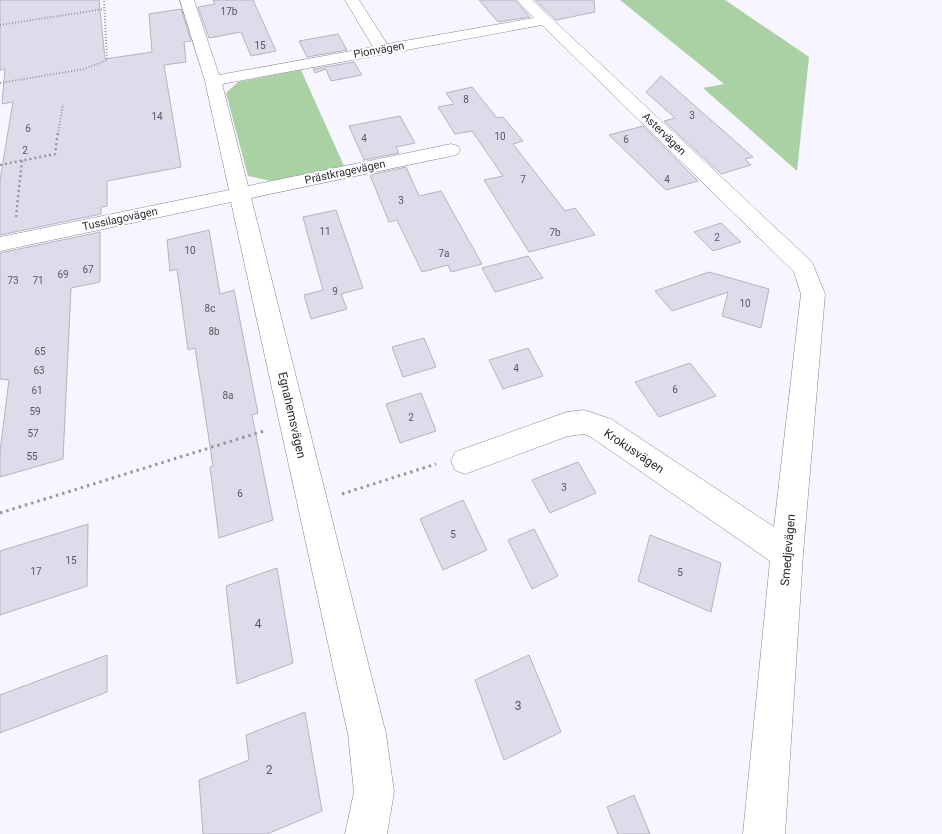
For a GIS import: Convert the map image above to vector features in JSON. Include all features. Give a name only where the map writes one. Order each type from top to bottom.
[{"type":"street","name":"Egnahemsvägen","points":[[187,0],[212,81],[240,194],[367,734],[374,792],[366,834]]},
{"type":"street","points":[[352,0],[383,50]]},
{"type":"street","name":"Astervägen","points":[[524,0],[804,268]]},
{"type":"street","name":"Pionvägen","points":[[212,81],[545,20]]},
{"type":"street","name":"Prästkragevägen","points":[[240,194],[451,150]]},
{"type":"street","name":"Tussilagovägen","points":[[6,242],[240,194]]},
{"type":"street","name":"Smedjevägen","points":[[764,834],[787,554],[813,294],[804,268]]},
{"type":"street","name":"Krokusvägen","points":[[465,462],[567,424],[584,422],[601,428],[787,554]]},
{"type":"path","points":[[0,83],[84,69],[107,60],[104,0]]},
{"type":"path","points":[[0,25],[104,9]]},
{"type":"path","points":[[0,165],[55,154],[63,104]]},
{"type":"path","points":[[6,242],[22,160]]},
{"type":"path","points":[[0,513],[294,421]]},
{"type":"path","points":[[313,503],[446,461],[465,462]]},
{"type":"green space","points":[[620,0],[725,0],[809,57],[797,171],[703,88],[724,84]]},
{"type":"green space","points":[[301,70],[344,166],[271,181],[248,176],[226,93],[238,82]]},
{"type":"building","points":[[0,0],[99,0],[105,59],[152,52],[149,14],[181,9],[191,41],[184,42],[186,62],[164,65],[181,167],[107,181],[107,206],[101,207],[101,214],[0,235],[0,180],[13,102],[2,104],[5,69],[0,70]]},
{"type":"building","points":[[213,0],[253,0],[276,51],[251,56],[241,32],[209,38],[198,7],[215,4]]},
{"type":"building","points":[[479,0],[515,0],[530,17],[498,22]]},
{"type":"building","points":[[535,0],[594,0],[595,12],[556,20]]},
{"type":"building","points":[[338,34],[347,50],[307,57],[299,41]]},
{"type":"building","points":[[354,62],[362,75],[331,81],[326,69],[315,73],[313,69]]},
{"type":"building","points":[[661,76],[753,157],[745,159],[751,165],[721,174],[664,121],[675,118],[646,92]]},
{"type":"building","points":[[472,87],[497,118],[503,117],[523,141],[513,144],[565,211],[575,208],[595,235],[529,252],[484,180],[503,176],[472,131],[455,134],[438,107],[454,104],[446,93]]},
{"type":"building","points":[[400,116],[415,143],[396,147],[399,153],[364,160],[349,126]]},
{"type":"building","points":[[643,126],[698,181],[666,190],[609,135]]},
{"type":"building","points":[[406,167],[419,196],[441,191],[482,264],[451,272],[448,265],[422,272],[397,220],[389,222],[370,175]]},
{"type":"building","points":[[336,210],[363,288],[341,294],[347,309],[311,319],[304,295],[323,290],[303,217]]},
{"type":"building","points":[[721,223],[741,242],[713,251],[694,232]]},
{"type":"building","points":[[209,230],[220,294],[234,290],[258,413],[252,415],[273,520],[219,538],[210,467],[213,466],[195,348],[188,350],[177,269],[170,271],[167,240]]},
{"type":"building","points":[[100,232],[100,282],[71,288],[63,459],[0,477],[0,452],[9,380],[0,379],[0,253]]},
{"type":"building","points":[[528,256],[543,278],[495,292],[482,268]]},
{"type":"building","points":[[709,272],[769,289],[761,328],[722,316],[728,292],[672,311],[655,291]]},
{"type":"building","points":[[424,338],[436,367],[403,377],[392,347]]},
{"type":"building","points":[[528,348],[543,376],[503,389],[489,360]]},
{"type":"building","points":[[690,363],[716,396],[659,417],[635,382]]},
{"type":"building","points":[[421,393],[436,431],[400,443],[386,404]]},
{"type":"building","points":[[578,462],[596,493],[550,513],[532,480]]},
{"type":"building","points":[[463,500],[487,550],[443,570],[420,519]]},
{"type":"building","points":[[88,524],[87,586],[0,615],[0,551]]},
{"type":"building","points":[[534,529],[558,576],[532,589],[508,540]]},
{"type":"building","points":[[650,535],[721,563],[711,612],[638,581]]},
{"type":"building","points":[[277,568],[293,663],[237,684],[226,586]]},
{"type":"building","points":[[107,655],[107,692],[0,733],[0,695]]},
{"type":"building","points":[[529,655],[561,732],[504,760],[475,680]]},
{"type":"building","points":[[305,712],[322,811],[267,834],[203,834],[199,780],[249,760],[246,735]]},
{"type":"building","points":[[634,795],[650,834],[618,834],[607,807]]}]
